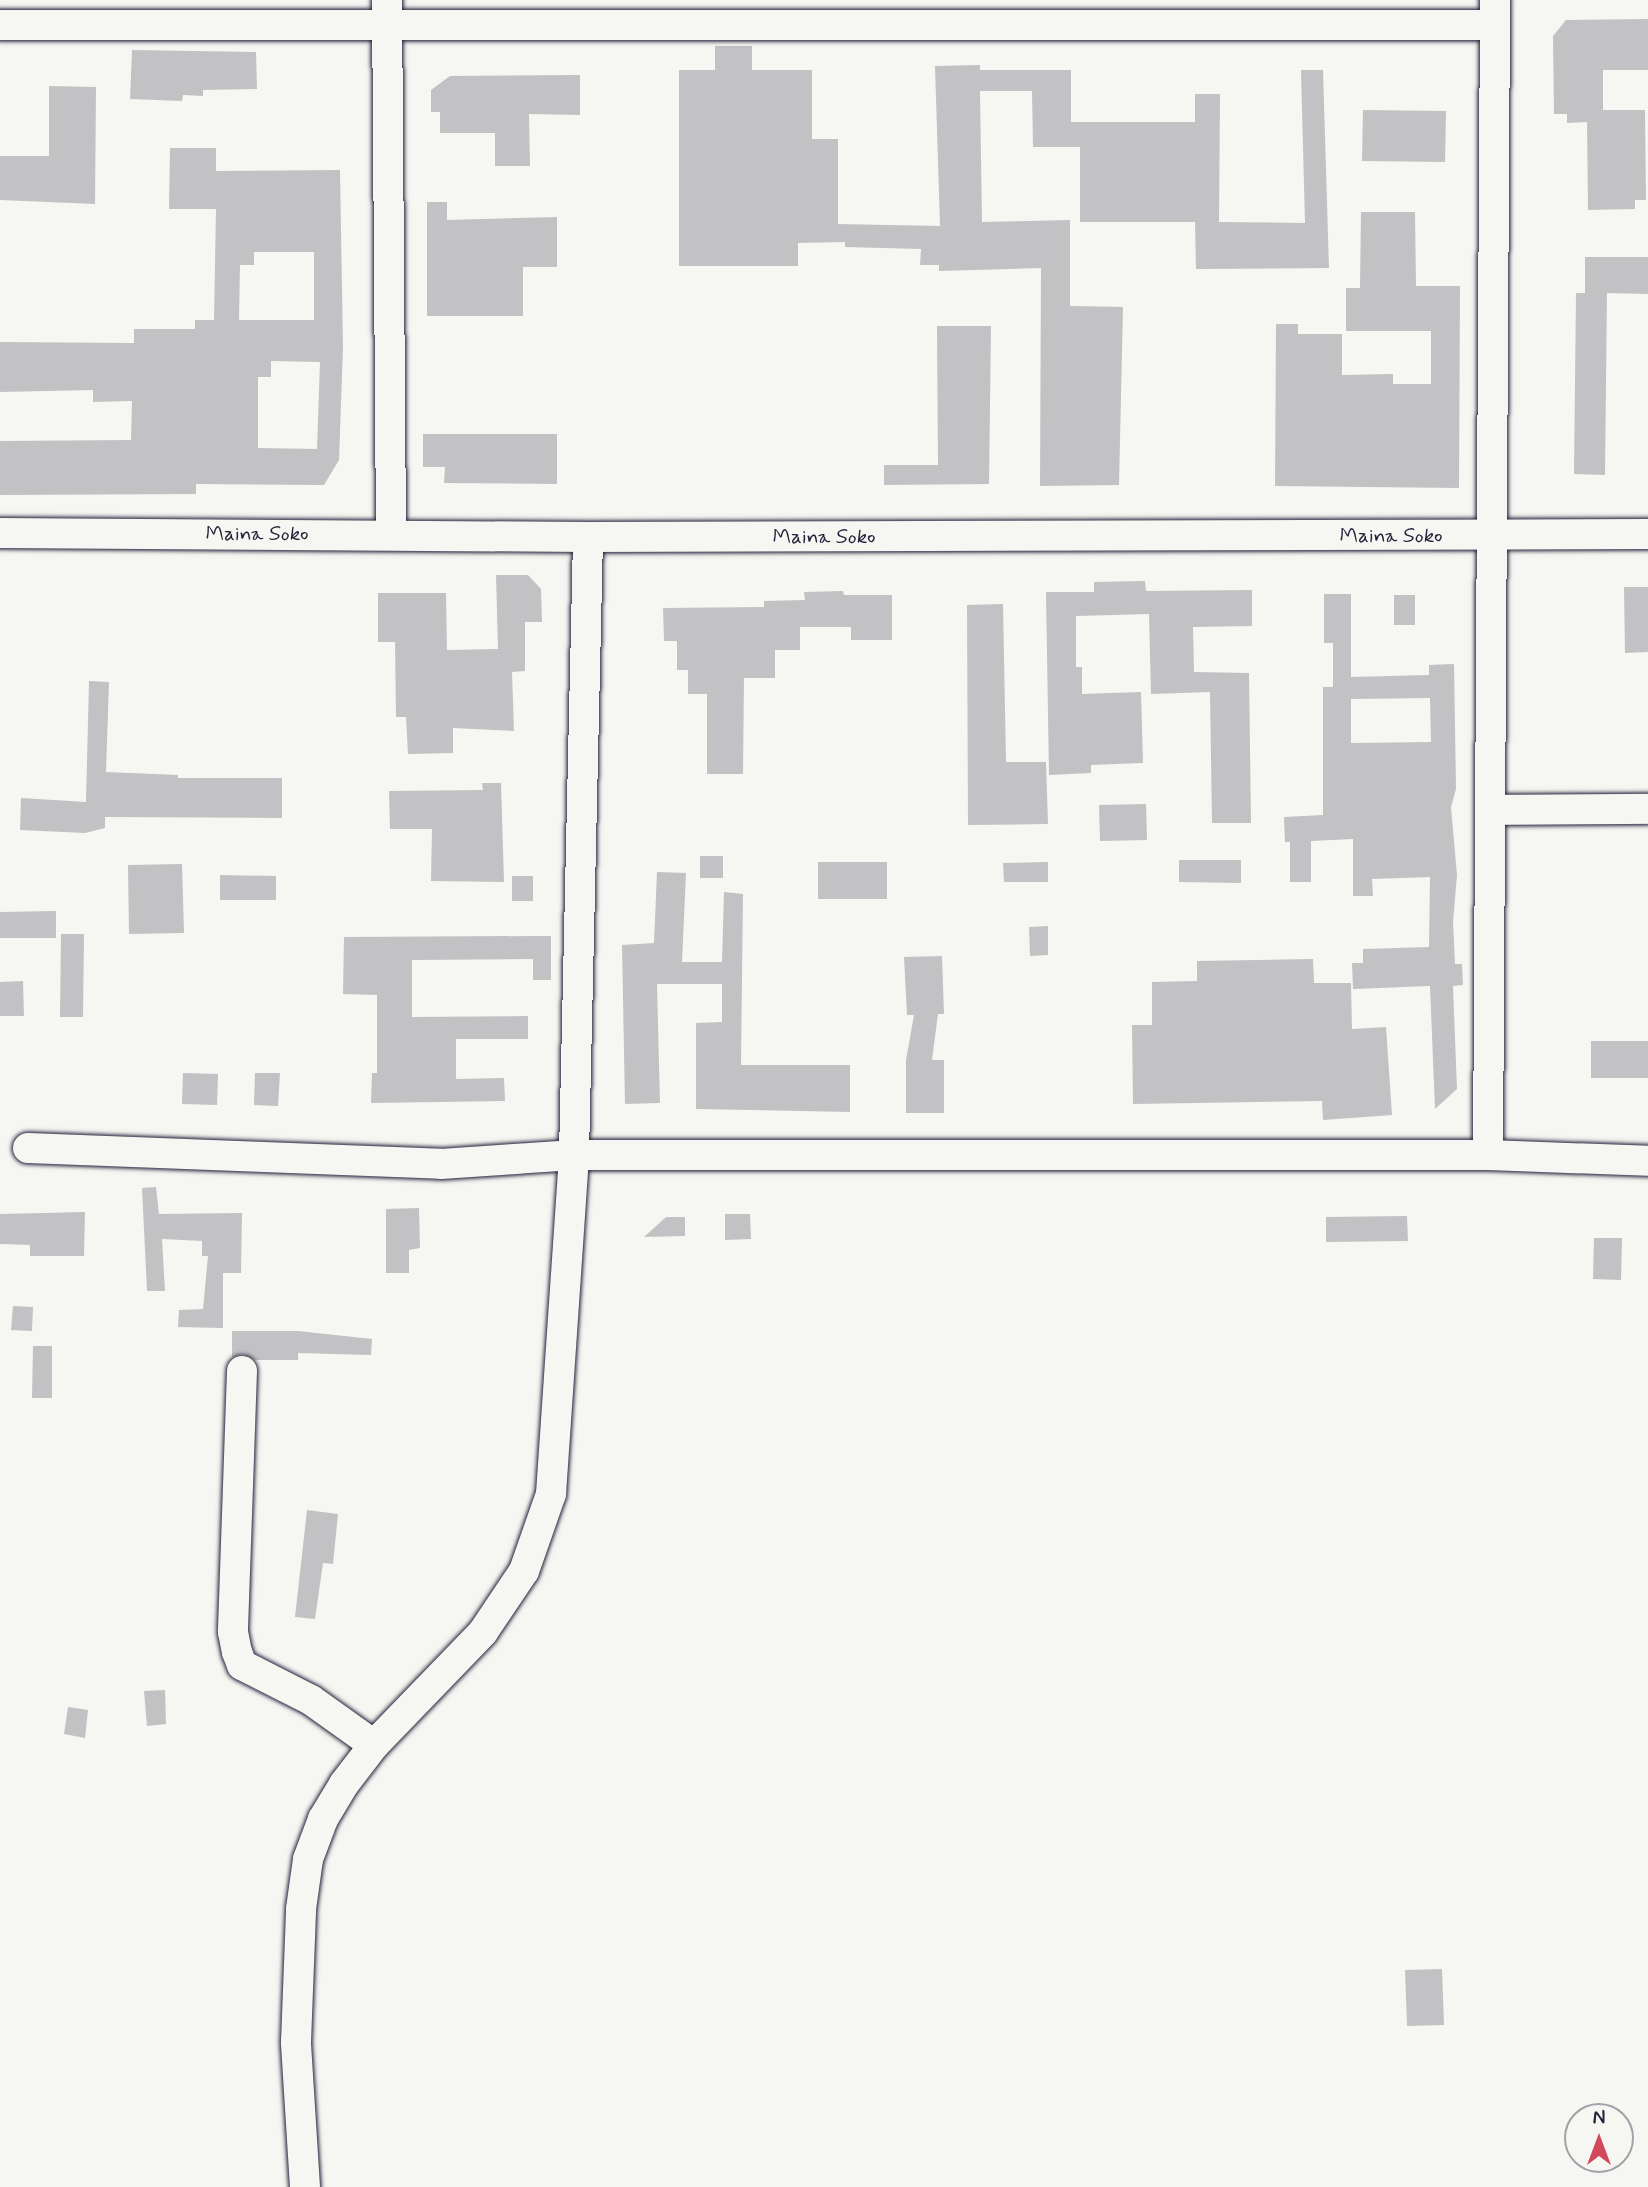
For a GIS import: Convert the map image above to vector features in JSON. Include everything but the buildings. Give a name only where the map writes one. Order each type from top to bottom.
[{"type":"street","points":[[387,13],[391,535]]},
{"type":"street","points":[[0,25],[387,13],[1495,13],[1488,1156]]},
{"type":"street","name":"Maina Soko","points":[[0,533],[588,537],[1648,534]]},
{"type":"street","points":[[305,2187],[296,2042],[301,1909],[308,1859],[323,1819],[374,1745],[483,1632],[524,1571],[551,1494],[574,1155],[588,537]]},
{"type":"street","points":[[1490,810],[1648,809]]},
{"type":"street","points":[[28,1148],[440,1164],[574,1155],[1488,1156],[1648,1161]]},
{"type":"street","points":[[242,1371],[233,1632],[237,1652],[242,1665],[311,1700],[374,1745]]}]
